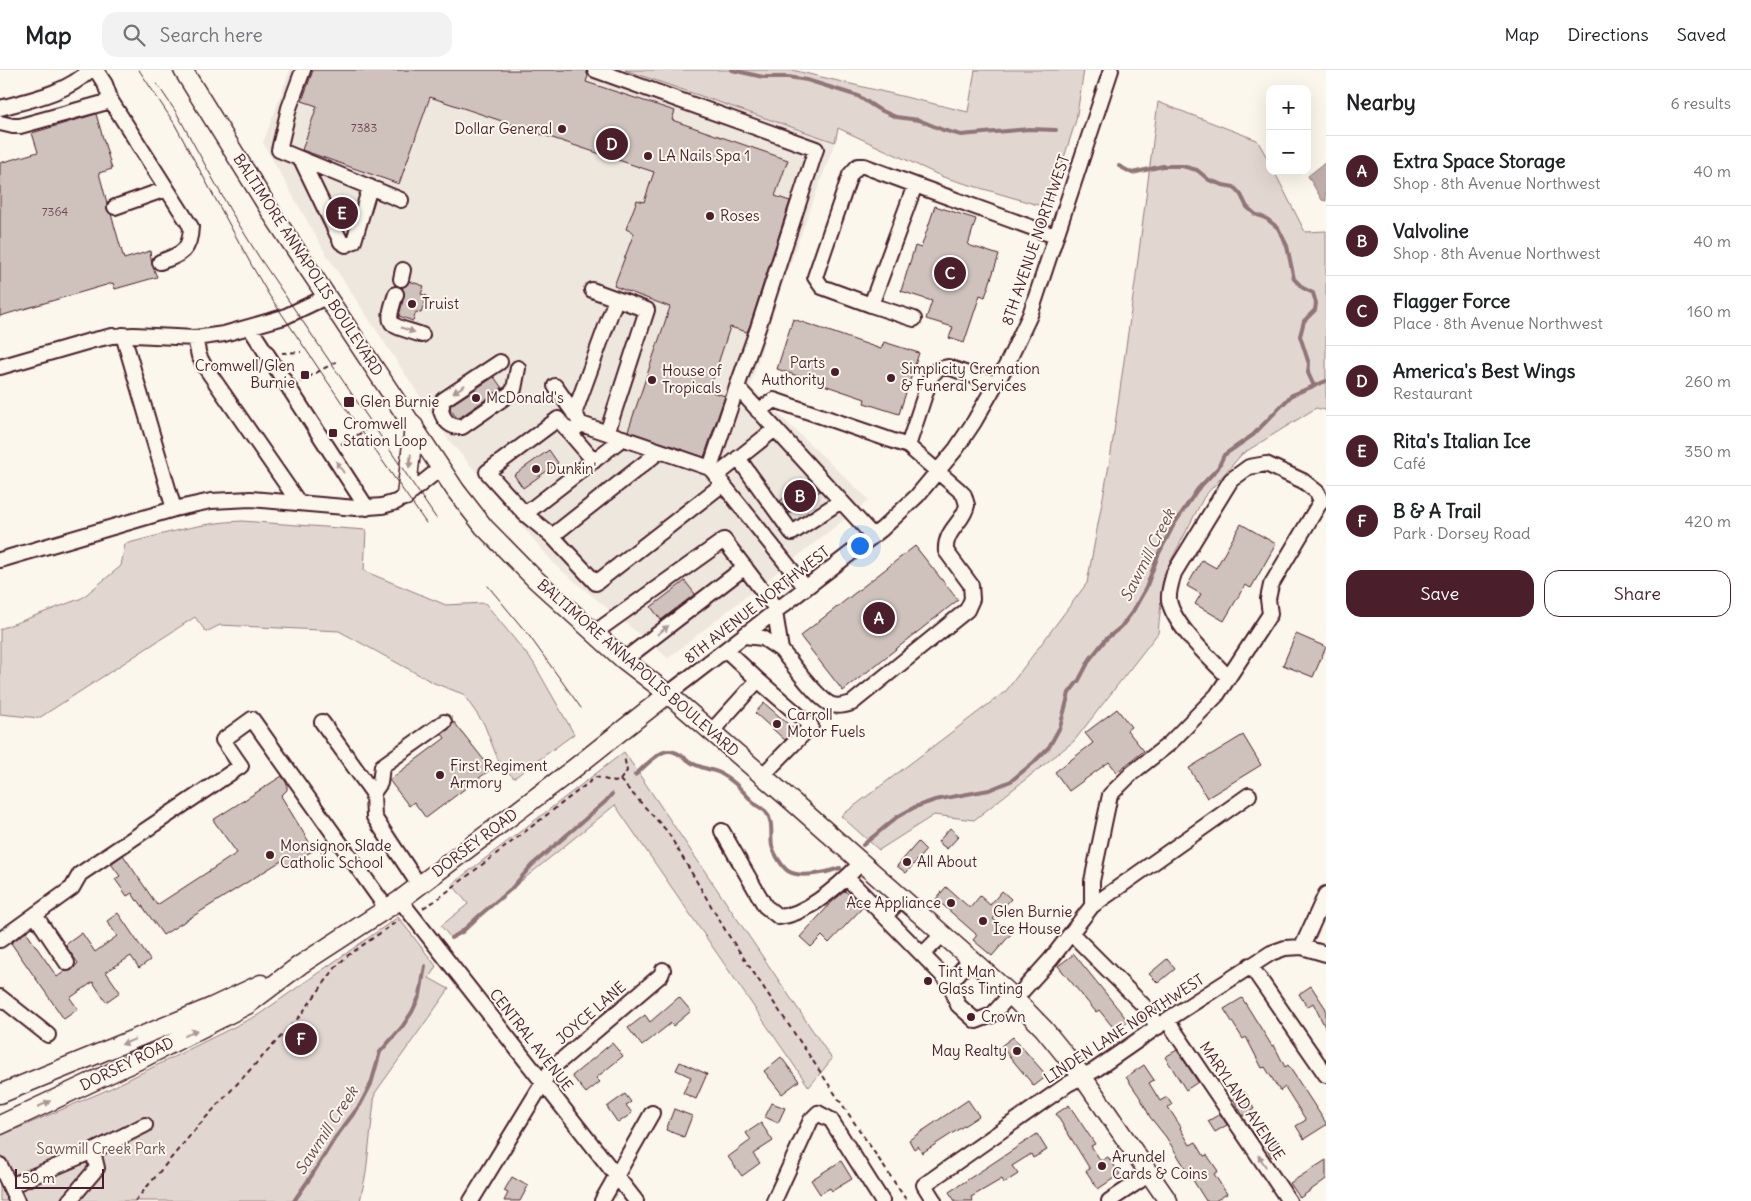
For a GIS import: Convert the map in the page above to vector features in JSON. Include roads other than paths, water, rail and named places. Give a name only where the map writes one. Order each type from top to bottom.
[{"type":"main road","name":"BALTIMORE ANNAPOLIS BOULEVARD","points":[[183,70],[326,297],[456,491],[484,527],[534,578],[624,660],[668,694],[1013,996],[1082,1076],[1168,1201]]},
{"type":"main road","points":[[406,496],[414,426]]},
{"type":"main road","name":"DORSEY ROAD","points":[[0,1124],[147,1056],[246,1005],[300,965],[419,885],[565,775],[668,694]]},
{"type":"main road","name":"DORSEY ROAD","points":[[0,1094],[212,1008],[300,965]]},
{"type":"street","points":[[0,108],[59,89],[76,81],[90,70]]},
{"type":"street","points":[[96,70],[105,84],[111,101],[191,227],[190,240],[182,253],[160,262]]},
{"type":"street","points":[[303,70],[289,108],[279,150],[401,200]]},
{"type":"street","points":[[595,70],[816,149],[758,328],[736,387],[716,476]]},
{"type":"street","name":"8TH AVENUE NORTHWEST","points":[[668,694],[873,536],[917,496],[969,429],[1006,366],[1030,315],[1111,70]]},
{"type":"street","points":[[0,123],[20,126],[111,101]]},
{"type":"street","points":[[301,159],[341,242],[346,245],[354,241],[370,187]]},
{"type":"street","points":[[914,320],[822,287],[815,277],[850,175],[858,166],[864,166],[1055,236]]},
{"type":"street","points":[[872,305],[915,185]]},
{"type":"street","points":[[115,207],[166,189]]},
{"type":"street","points":[[592,290],[647,310],[607,433]]},
{"type":"street","points":[[396,294],[389,314],[392,324],[422,335]]},
{"type":"street","points":[[0,367],[90,341],[122,335],[195,338],[224,334],[284,317],[326,297]]},
{"type":"street","points":[[570,432],[578,419],[616,299]]},
{"type":"street","points":[[250,328],[367,508]]},
{"type":"street","points":[[122,335],[174,508]]},
{"type":"street","points":[[195,338],[199,356],[205,367],[298,503]]},
{"type":"street","points":[[500,362],[443,400],[441,412],[448,424],[462,427],[512,393],[518,368]]},
{"type":"street","points":[[908,446],[931,376],[938,369],[948,367],[996,384]]},
{"type":"street","points":[[555,386],[578,419],[607,433],[660,451],[716,476],[806,588]]},
{"type":"street","points":[[736,387],[873,536]]},
{"type":"street","points":[[744,636],[763,638],[781,650],[823,700],[833,705],[842,705],[852,703],[967,610],[972,599],[971,585],[946,550],[949,534],[962,517],[967,505],[964,495],[959,490],[908,446],[774,400],[758,411]]},
{"type":"street","points":[[594,461],[558,419],[488,472],[525,514],[552,536],[596,583],[716,476],[775,429]]},
{"type":"street","points":[[525,514],[623,438]]},
{"type":"street","points":[[552,536],[660,451]]},
{"type":"street","points":[[738,458],[792,533],[841,501]]},
{"type":"street","points":[[1092,906],[1092,881],[1110,795],[1132,773],[1169,744],[1217,695],[1270,614],[1268,599],[1271,585],[1321,501],[1317,492],[1303,481],[1266,464],[1250,468],[1231,480],[1174,573],[1170,586],[1169,599],[1174,615],[1228,677]]},
{"type":"street","points":[[0,559],[174,508],[204,502],[238,499],[367,508],[389,504],[406,496],[442,468]]},
{"type":"street","points":[[594,632],[724,540],[776,611],[781,650]]},
{"type":"street","points":[[624,660],[745,567]]},
{"type":"street","points":[[726,650],[811,726],[762,776]]},
{"type":"street","points":[[711,732],[758,680]]},
{"type":"street","name":"CENTRAL AVENUE","points":[[34,915],[72,888],[80,874],[242,766],[224,740],[252,719],[393,904],[411,914],[636,1201]]},
{"type":"street","points":[[322,722],[373,793],[374,817],[419,885]]},
{"type":"street","points":[[373,793],[380,783],[382,766],[444,722]]},
{"type":"street","points":[[847,878],[950,983],[958,1005],[976,1021],[992,1015],[1051,959],[1092,906],[1249,795]]},
{"type":"street","points":[[722,831],[765,906],[779,917],[790,916],[804,910],[847,878],[862,862]]},
{"type":"street","points":[[869,900],[885,883]]},
{"type":"street","points":[[1326,894],[1302,947],[1326,954]]},
{"type":"street","points":[[885,916],[902,898]]},
{"type":"street","points":[[0,940],[34,915],[67,963]]},
{"type":"street","name":"MARYLAND AVENUE","points":[[1072,933],[1162,1023],[1289,1201]]},
{"type":"street","points":[[923,954],[943,934]]},
{"type":"street","name":"LINDEN LANE NORTHWEST","points":[[934,1201],[924,1185],[1082,1076],[1095,1070],[1162,1023],[1250,966],[1271,953],[1285,948],[1302,947]]},
{"type":"street","points":[[950,983],[971,959]]},
{"type":"street","points":[[1250,966],[1326,1075]]},
{"type":"street","name":"JOYCE LANE","points":[[470,1201],[552,1068],[661,974],[663,970]]},
{"type":"street","points":[[0,997],[48,1035]]},
{"type":"street","points":[[602,1201],[652,1113]]},
{"type":"street","points":[[774,1201],[810,1120],[818,1113],[831,1120],[882,1201]]},
{"type":"street","points":[[10,1186],[93,1151],[145,1125]]},
{"type":"street","points":[[69,1201],[97,1168],[93,1151]]},
{"type":"street","points":[[0,1166],[17,1201]]},
{"type":"street","points":[[1109,1201],[1150,1174]]},
{"type":"waterway","points":[[732,70],[763,77],[788,77],[807,80],[858,96],[878,109],[896,117],[919,120],[961,135],[1029,129],[1056,130]]},
{"type":"waterway","points":[[1119,166],[1132,173],[1163,166],[1182,166],[1197,170],[1209,180],[1234,187],[1241,195],[1247,207],[1278,228],[1287,246],[1294,279],[1303,288],[1313,293],[1316,303],[1315,310],[1304,321],[1300,336],[1309,364],[1308,373],[1314,386]]},
{"type":"waterway","name":"Sawmill Creek","points":[[863,845],[897,817],[915,807],[935,800],[989,790],[1011,781],[1049,747],[1060,727],[1069,693],[1079,680],[1090,659],[1106,639],[1121,627],[1133,611],[1146,588],[1158,555],[1173,526],[1197,490],[1218,468],[1224,455],[1253,435],[1292,395],[1326,381]]},
{"type":"waterway","name":"Sawmill Creek","points":[[635,775],[661,753],[675,752],[695,765],[725,776],[765,811],[770,820],[773,849],[788,871],[807,875],[840,868]]},
{"type":"waterway","name":"Sawmill Creek","points":[[451,938],[462,932],[511,889],[532,865],[612,794]]},
{"type":"waterway","name":"Sawmill Creek","points":[[294,1201],[335,1138],[360,1105],[371,1084],[380,1052],[402,1027],[412,1012],[420,995],[425,966]]},
{"type":"tram line","points":[[139,70],[174,123],[269,295],[426,523]]},
{"type":"tram line","points":[[157,84],[176,112],[230,210],[259,257],[436,518]]},
{"type":"tram line","points":[[488,586],[530,637],[581,708]]},
{"type":"place","name":"Dollar General","points":[[562,129]]},
{"type":"place","name":"America's Best Wings","points":[[612,144]]},
{"type":"place","name":"LA Nails Spa 1","points":[[648,156]]},
{"type":"place","name":"Rita's Italian Ice","points":[[342,213]]},
{"type":"place","name":"Roses","points":[[710,216]]},
{"type":"place","name":"Flagger Force","points":[[950,273]]},
{"type":"place","name":"Truist","points":[[412,304]]},
{"type":"place","name":"Parts Authority","points":[[835,372]]},
{"type":"place","name":"Cromwell/Glen Burnie","points":[[305,375]]},
{"type":"place","name":"Simplicity Cremation & Funeral Services","points":[[891,378]]},
{"type":"place","name":"House of Tropicals","points":[[652,380]]},
{"type":"place","name":"McDonald's","points":[[476,398]]},
{"type":"place","name":"Glen Burnie","points":[[349,402]]},
{"type":"place","name":"Cromwell Station Loop","points":[[333,433]]},
{"type":"place","name":"Dunkin'","points":[[536,469]]},
{"type":"place","name":"Valvoline","points":[[800,496]]},
{"type":"place","name":"Extra Space Storage","points":[[879,618]]},
{"type":"place","name":"Carroll Motor Fuels","points":[[777,724]]},
{"type":"place","name":"First Regiment Armory","points":[[440,775]]},
{"type":"place","name":"Monsignor Slade Catholic School","points":[[270,855]]},
{"type":"place","name":"All About","points":[[907,862]]},
{"type":"place","name":"Ace Appliance","points":[[951,903]]},
{"type":"place","name":"Glen Burnie Ice House","points":[[983,921]]},
{"type":"place","name":"Tint Man Glass Tinting","points":[[928,981]]},
{"type":"place","name":"Crown","points":[[971,1017]]},
{"type":"place","name":"B & A Trail","points":[[301,1039]]},
{"type":"place","name":"May Realty","points":[[1017,1051]]},
{"type":"place","name":"Arundel Cards & Coins","points":[[1102,1166]]},
{"type":"park label","name":"Sawmill Creek Park","points":[[101,1149]]}]
